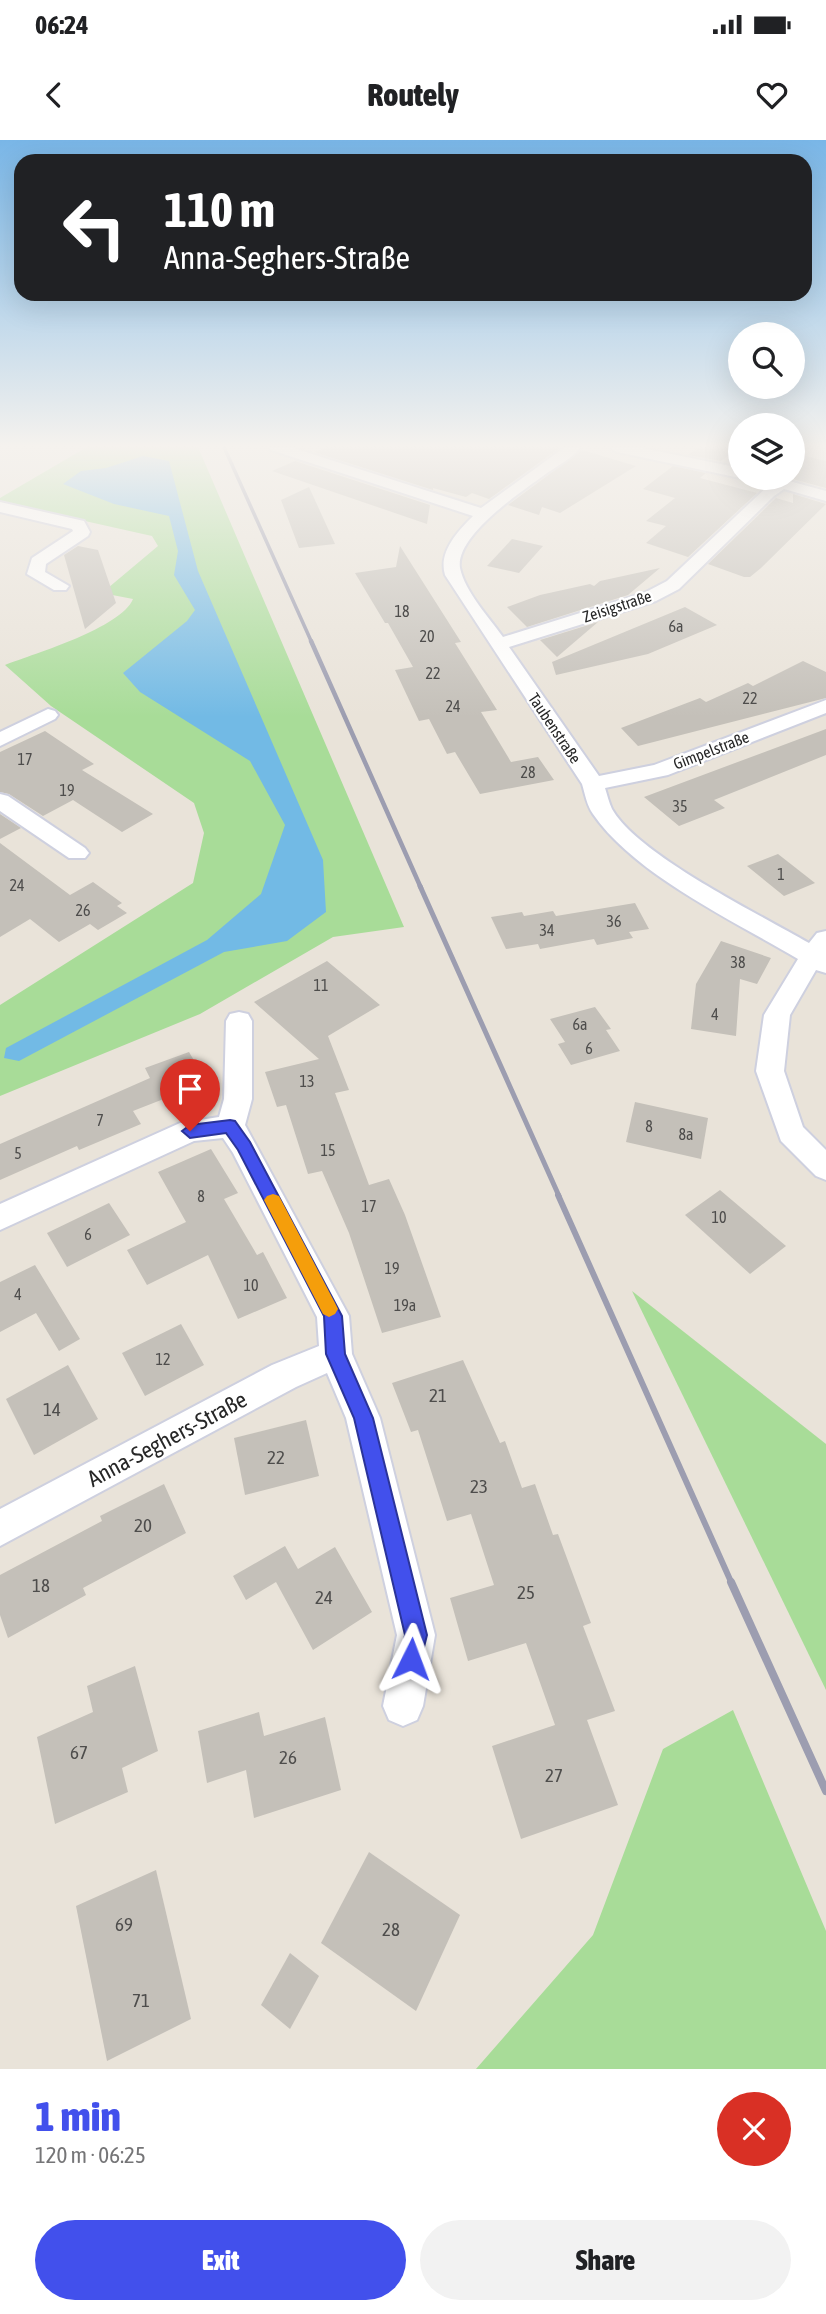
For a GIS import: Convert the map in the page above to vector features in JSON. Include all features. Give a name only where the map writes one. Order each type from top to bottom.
[{"type":"street","points":[[60,586],[36,574],[38,562],[75,537]]},
{"type":"street","name":"Taubenstraße","points":[[467,537],[452,558],[452,572],[593,784],[603,811],[625,837],[702,894],[821,953]]},
{"type":"street","name":"Zeisigstraße","points":[[498,644],[650,597],[673,585],[725,537]]},
{"type":"street","name":"Gimpelstraße","points":[[593,784],[660,770],[826,705]]},
{"type":"street","points":[[0,740],[48,715]]},
{"type":"street","points":[[0,802],[77,853]]},
{"type":"street","points":[[821,953],[778,1014],[771,1071],[791,1133],[826,1168]]},
{"type":"street","points":[[230,1126],[238,1099],[239,1021]]},
{"type":"street","points":[[0,1219],[190,1131],[230,1126]]},
{"type":"street","points":[[230,1126],[244,1146],[333,1316],[336,1354],[363,1418],[416,1635],[403,1706]]},
{"type":"street","name":"Anna-Seghers-Straße","points":[[0,1528],[284,1376],[336,1354]]},
{"type":"green space","points":[[153,537],[237,537],[404,927],[333,937],[200,1014],[0,1096],[0,1005],[193,883],[204,833],[194,803],[51,706],[5,665],[76,638],[112,620],[125,610],[133,599],[102,593],[158,546]]},
{"type":"green space","points":[[632,1291],[826,1444],[826,1690]]},
{"type":"green space","points":[[733,1710],[826,1931],[826,2069],[476,2069],[593,1935],[663,1749]]},
{"type":"water","points":[[174,537],[189,537],[198,571],[323,860],[326,912],[287,941],[224,952],[19,1061],[4,1058],[6,1048],[207,940],[261,894],[285,825],[250,761],[140,692],[123,673],[187,621],[195,610],[174,575],[178,551]]},
{"type":"building","points":[[295,537],[332,537],[335,544],[299,548]]},
{"type":"building","points":[[653,537],[710,537],[688,557],[646,543]]},
{"type":"building","points":[[736,537],[792,537],[750,577],[708,564]]},
{"type":"building","points":[[512,539],[543,546],[519,573],[487,566]]},
{"type":"building","points":[[78,546],[98,550],[116,603],[85,629],[64,555]]},
{"type":"building","points":[[400,546],[461,642],[455,643],[497,710],[481,712],[511,762],[538,757],[554,780],[480,794],[455,752],[447,754],[429,719],[419,721],[395,670],[413,667],[355,573],[396,567]]},
{"type":"building","points":[[660,568],[628,595],[527,627],[507,607],[540,595],[590,584],[594,586],[600,581]]},
{"type":"building","points":[[685,607],[717,625],[648,654],[556,675],[552,662]]},
{"type":"building","points":[[598,622],[557,657],[540,640]]},
{"type":"building","points":[[803,661],[826,672],[826,698],[638,746],[621,728],[700,698],[706,702],[748,683],[753,686]]},
{"type":"building","points":[[826,729],[826,755],[714,800],[725,808],[679,826],[644,797]]},
{"type":"building","points":[[45,731],[94,764],[82,770],[153,814],[122,832],[73,800],[43,816],[9,794],[0,792],[0,752]]},
{"type":"building","points":[[0,814],[21,828],[0,839]]},
{"type":"building","points":[[0,843],[70,895],[93,882],[122,903],[117,906],[127,913],[98,930],[90,924],[59,942],[30,919],[0,937]]},
{"type":"building","points":[[778,854],[815,883],[784,896],[747,866]]},
{"type":"building","points":[[635,903],[649,929],[629,932],[633,938],[597,945],[594,939],[540,949],[538,944],[506,949],[491,917],[522,912],[524,916],[553,911],[556,916]]},
{"type":"building","points":[[721,941],[771,958],[757,984],[740,979],[736,1036],[691,1029],[696,984]]},
{"type":"building","points":[[327,961],[380,1005],[328,1036],[349,1090],[335,1093],[369,1185],[389,1179],[405,1215],[441,1317],[382,1333],[349,1233],[322,1171],[308,1174],[286,1105],[277,1107],[265,1072],[319,1059],[254,1002]]},
{"type":"building","points":[[595,1007],[611,1029],[606,1030],[620,1051],[571,1065],[558,1044],[565,1042],[550,1019]]},
{"type":"building","points":[[189,1052],[207,1082],[133,1111],[141,1124],[79,1150],[77,1146],[0,1180],[0,1144],[150,1078],[145,1068]]},
{"type":"building","points":[[635,1102],[708,1118],[701,1159],[626,1142]]},
{"type":"building","points":[[211,1149],[238,1193],[224,1199],[257,1255],[263,1252],[287,1298],[238,1319],[208,1255],[147,1285],[127,1250],[186,1222],[158,1172]]},
{"type":"building","points":[[720,1190],[786,1246],[750,1274],[685,1215]]},
{"type":"building","points":[[109,1203],[130,1235],[67,1267],[47,1233]]},
{"type":"building","points":[[35,1265],[80,1339],[59,1351],[36,1313],[0,1332],[0,1282]]},
{"type":"building","points":[[181,1324],[204,1365],[145,1396],[122,1353]]},
{"type":"building","points":[[463,1360],[500,1443],[505,1441],[522,1488],[535,1484],[553,1535],[558,1534],[591,1623],[583,1626],[615,1711],[587,1720],[618,1805],[521,1839],[492,1746],[555,1725],[526,1643],[468,1661],[450,1598],[494,1585],[471,1514],[447,1521],[418,1430],[411,1432],[392,1383]]},
{"type":"building","points":[[68,1365],[98,1419],[34,1455],[6,1399]]},
{"type":"building","points":[[306,1420],[319,1476],[245,1495],[234,1438]]},
{"type":"building","points":[[164,1484],[186,1533],[83,1588],[86,1595],[8,1638],[0,1615],[0,1575],[102,1521],[100,1516]]},
{"type":"building","points":[[285,1546],[298,1569],[335,1547],[372,1612],[313,1650],[276,1582],[246,1600],[233,1576]]},
{"type":"building","points":[[135,1666],[158,1751],[122,1768],[128,1792],[55,1824],[37,1737],[93,1712],[87,1686]]},
{"type":"building","points":[[259,1712],[264,1736],[325,1717],[341,1790],[254,1818],[246,1770],[207,1783],[198,1731]]},
{"type":"building","points":[[369,1852],[460,1915],[416,2011],[321,1943]]},
{"type":"building","points":[[156,1870],[191,2019],[107,2061],[76,1906]]},
{"type":"building","points":[[290,1953],[319,1976],[290,2029],[261,2005]]},
{"type":"railway","points":[[264,537],[312,643]]},
{"type":"railway","points":[[311,641],[421,888]]},
{"type":"railway","points":[[420,886],[559,1196]]},
{"type":"railway","points":[[558,1195],[732,1584]]},
{"type":"railway","points":[[731,1582],[826,1791]]},
{"type":"slow traffic","points":[[273,1200],[329,1309]]},
{"type":"route","points":[[190,1131],[230,1126],[244,1146],[333,1316],[336,1354],[363,1418],[416,1635],[411,1659]]}]
